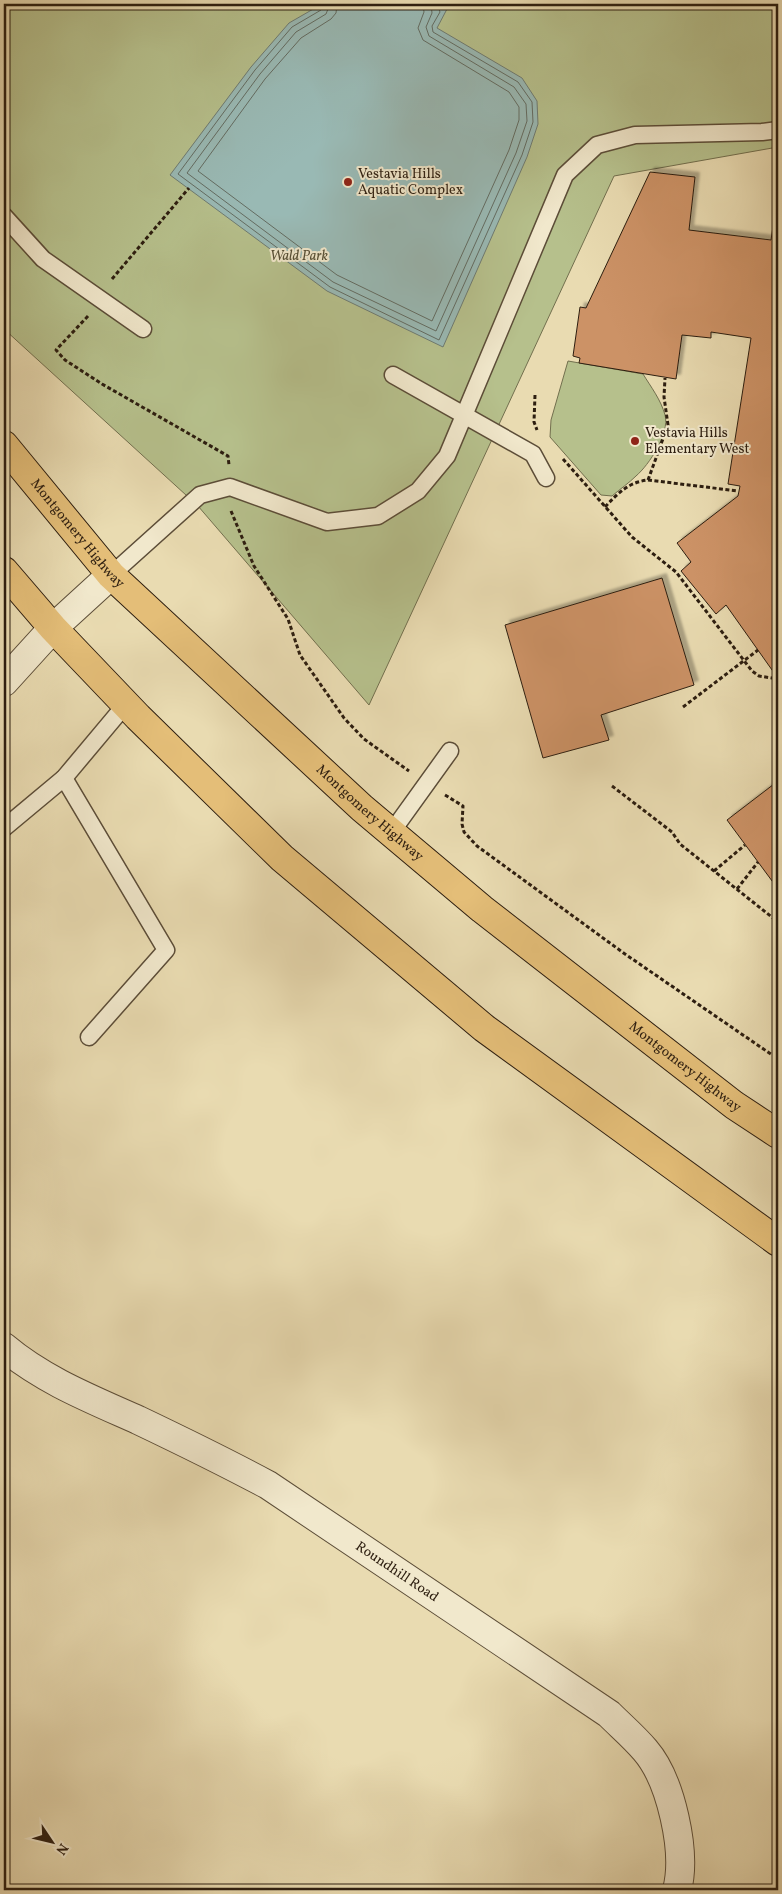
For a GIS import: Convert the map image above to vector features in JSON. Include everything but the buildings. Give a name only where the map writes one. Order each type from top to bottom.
[{"type":"main road","name":"Montgomery Highway","points":[[4,445],[111,575],[392,833],[482,909],[694,1075],[734,1105],[778,1134]]},
{"type":"main road","points":[[4,571],[53,628],[126,704],[282,858],[484,1028],[775,1233]]},
{"type":"street","points":[[4,682],[53,628],[111,575]]},
{"type":"street","name":"Roundhill Road","points":[[4,1347],[24,1363],[71,1390],[211,1454],[268,1485],[609,1714],[646,1751],[667,1790],[680,1843],[677,1890]]},
{"type":"lane","points":[[111,575],[200,495],[230,487],[327,522],[378,516],[418,490],[447,456],[566,175],[597,145],[634,135],[778,130]]},
{"type":"lane","points":[[4,216],[43,258],[143,329]]},
{"type":"lane","points":[[394,375],[533,454],[546,478]]},
{"type":"lane","points":[[4,828],[64,778],[126,704]]},
{"type":"lane","points":[[392,833],[450,751]]},
{"type":"lane","points":[[64,778],[166,950],[89,1037]]},
{"type":"path","points":[[189,188],[113,277],[85,321],[56,350],[66,360],[102,384],[228,456],[230,510],[254,566],[288,618],[300,655],[344,718],[364,739],[463,806],[464,832],[477,846],[626,954],[778,1059]]},
{"type":"path","points":[[648,480],[668,424],[664,397],[665,378]]},
{"type":"path","points":[[535,396],[534,422],[543,436]]},
{"type":"path","points":[[562,458],[644,549],[676,572],[744,661],[759,676],[778,679]]},
{"type":"path","points":[[606,507],[628,486],[637,481],[648,480],[738,491]]},
{"type":"path","points":[[684,707],[758,650]]},
{"type":"path","points":[[612,786],[672,832],[680,844],[778,922]]},
{"type":"path","points":[[714,871],[745,845]]},
{"type":"path","points":[[737,889],[758,862]]},
{"type":"green space","name":"Wald Park","points":[[4,4],[778,4],[778,147],[614,176],[369,705],[198,506],[4,329]]},
{"type":"green space","points":[[568,361],[643,374],[656,394],[665,415],[664,431],[652,457],[641,471],[612,496],[601,495],[550,437],[551,420]]},
{"type":"water","name":"Vestavia Hills Aquatic Complex","points":[[322,4],[439,4],[447,9],[437,28],[522,78],[537,101],[538,124],[527,157],[443,347],[327,291],[170,175],[251,67],[289,23]]},
{"type":"place","name":"Vestavia Hills Aquatic Complex","points":[[348,182]]},
{"type":"place","name":"Vestavia Hills Elementary West","points":[[635,441]]}]
